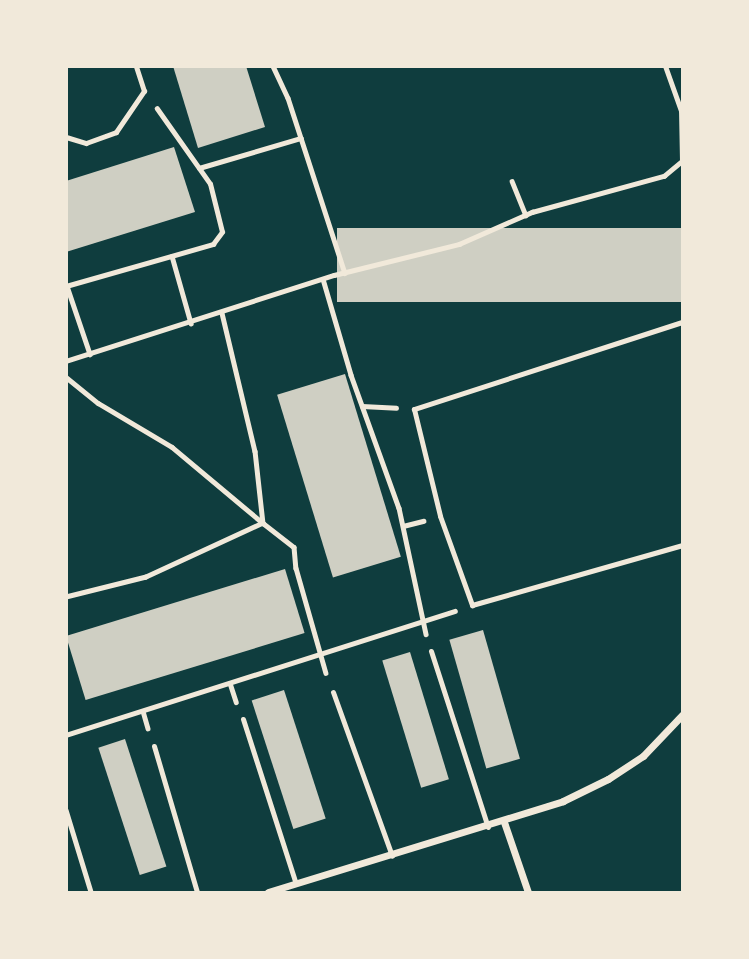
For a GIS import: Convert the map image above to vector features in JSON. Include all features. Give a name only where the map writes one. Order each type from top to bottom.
[{"type":"street","points":[[268,892],[563,802],[608,779],[643,756],[682,715]]},
{"type":"street","points":[[504,822],[528,892]]},
{"type":"lane","points":[[66,138],[86,142],[116,132],[144,91],[135,66]]},
{"type":"lane","points":[[682,322],[414,409],[439,516],[472,605],[682,545]]},
{"type":"lane","points":[[431,651],[488,827]]},
{"type":"lane","points":[[333,692],[392,856]]},
{"type":"lane","points":[[243,719],[296,884]]},
{"type":"lane","points":[[154,746],[197,892]]},
{"type":"path","points":[[273,66],[301,138],[345,273]]},
{"type":"path","points":[[66,361],[323,279],[459,244],[526,215],[664,176],[682,161],[681,111],[666,66]]},
{"type":"path","points":[[90,354],[67,286],[213,244],[222,232],[210,184],[144,91]]},
{"type":"path","points":[[199,168],[301,138]]},
{"type":"path","points":[[512,181],[526,215]]},
{"type":"path","points":[[172,256],[191,323]]},
{"type":"path","points":[[323,279],[362,406],[399,508],[412,559],[421,622]]},
{"type":"path","points":[[222,313],[255,451],[264,523]]},
{"type":"path","points":[[66,377],[98,403],[172,447],[294,547],[296,568],[319,654]]},
{"type":"path","points":[[362,406],[414,409]]},
{"type":"path","points":[[66,597],[146,577],[211,550],[264,523]]},
{"type":"path","points":[[66,735],[472,605]]},
{"type":"path","points":[[66,810],[91,892]]},
{"type":"building","points":[[173,66],[246,66],[265,127],[198,148]]},
{"type":"building","points":[[174,147],[195,212],[66,252],[66,181]]},
{"type":"building","points":[[337,228],[682,228],[682,302],[337,302]]},
{"type":"building","points":[[345,374],[401,557],[333,577],[277,395]]},
{"type":"building","points":[[285,569],[305,633],[86,700],[66,636]]},
{"type":"building","points":[[483,630],[520,759],[486,768],[449,640]]},
{"type":"building","points":[[410,652],[449,779],[421,788],[382,660]]},
{"type":"building","points":[[284,690],[326,818],[293,829],[252,701]]},
{"type":"building","points":[[125,739],[166,866],[140,875],[98,748]]}]
